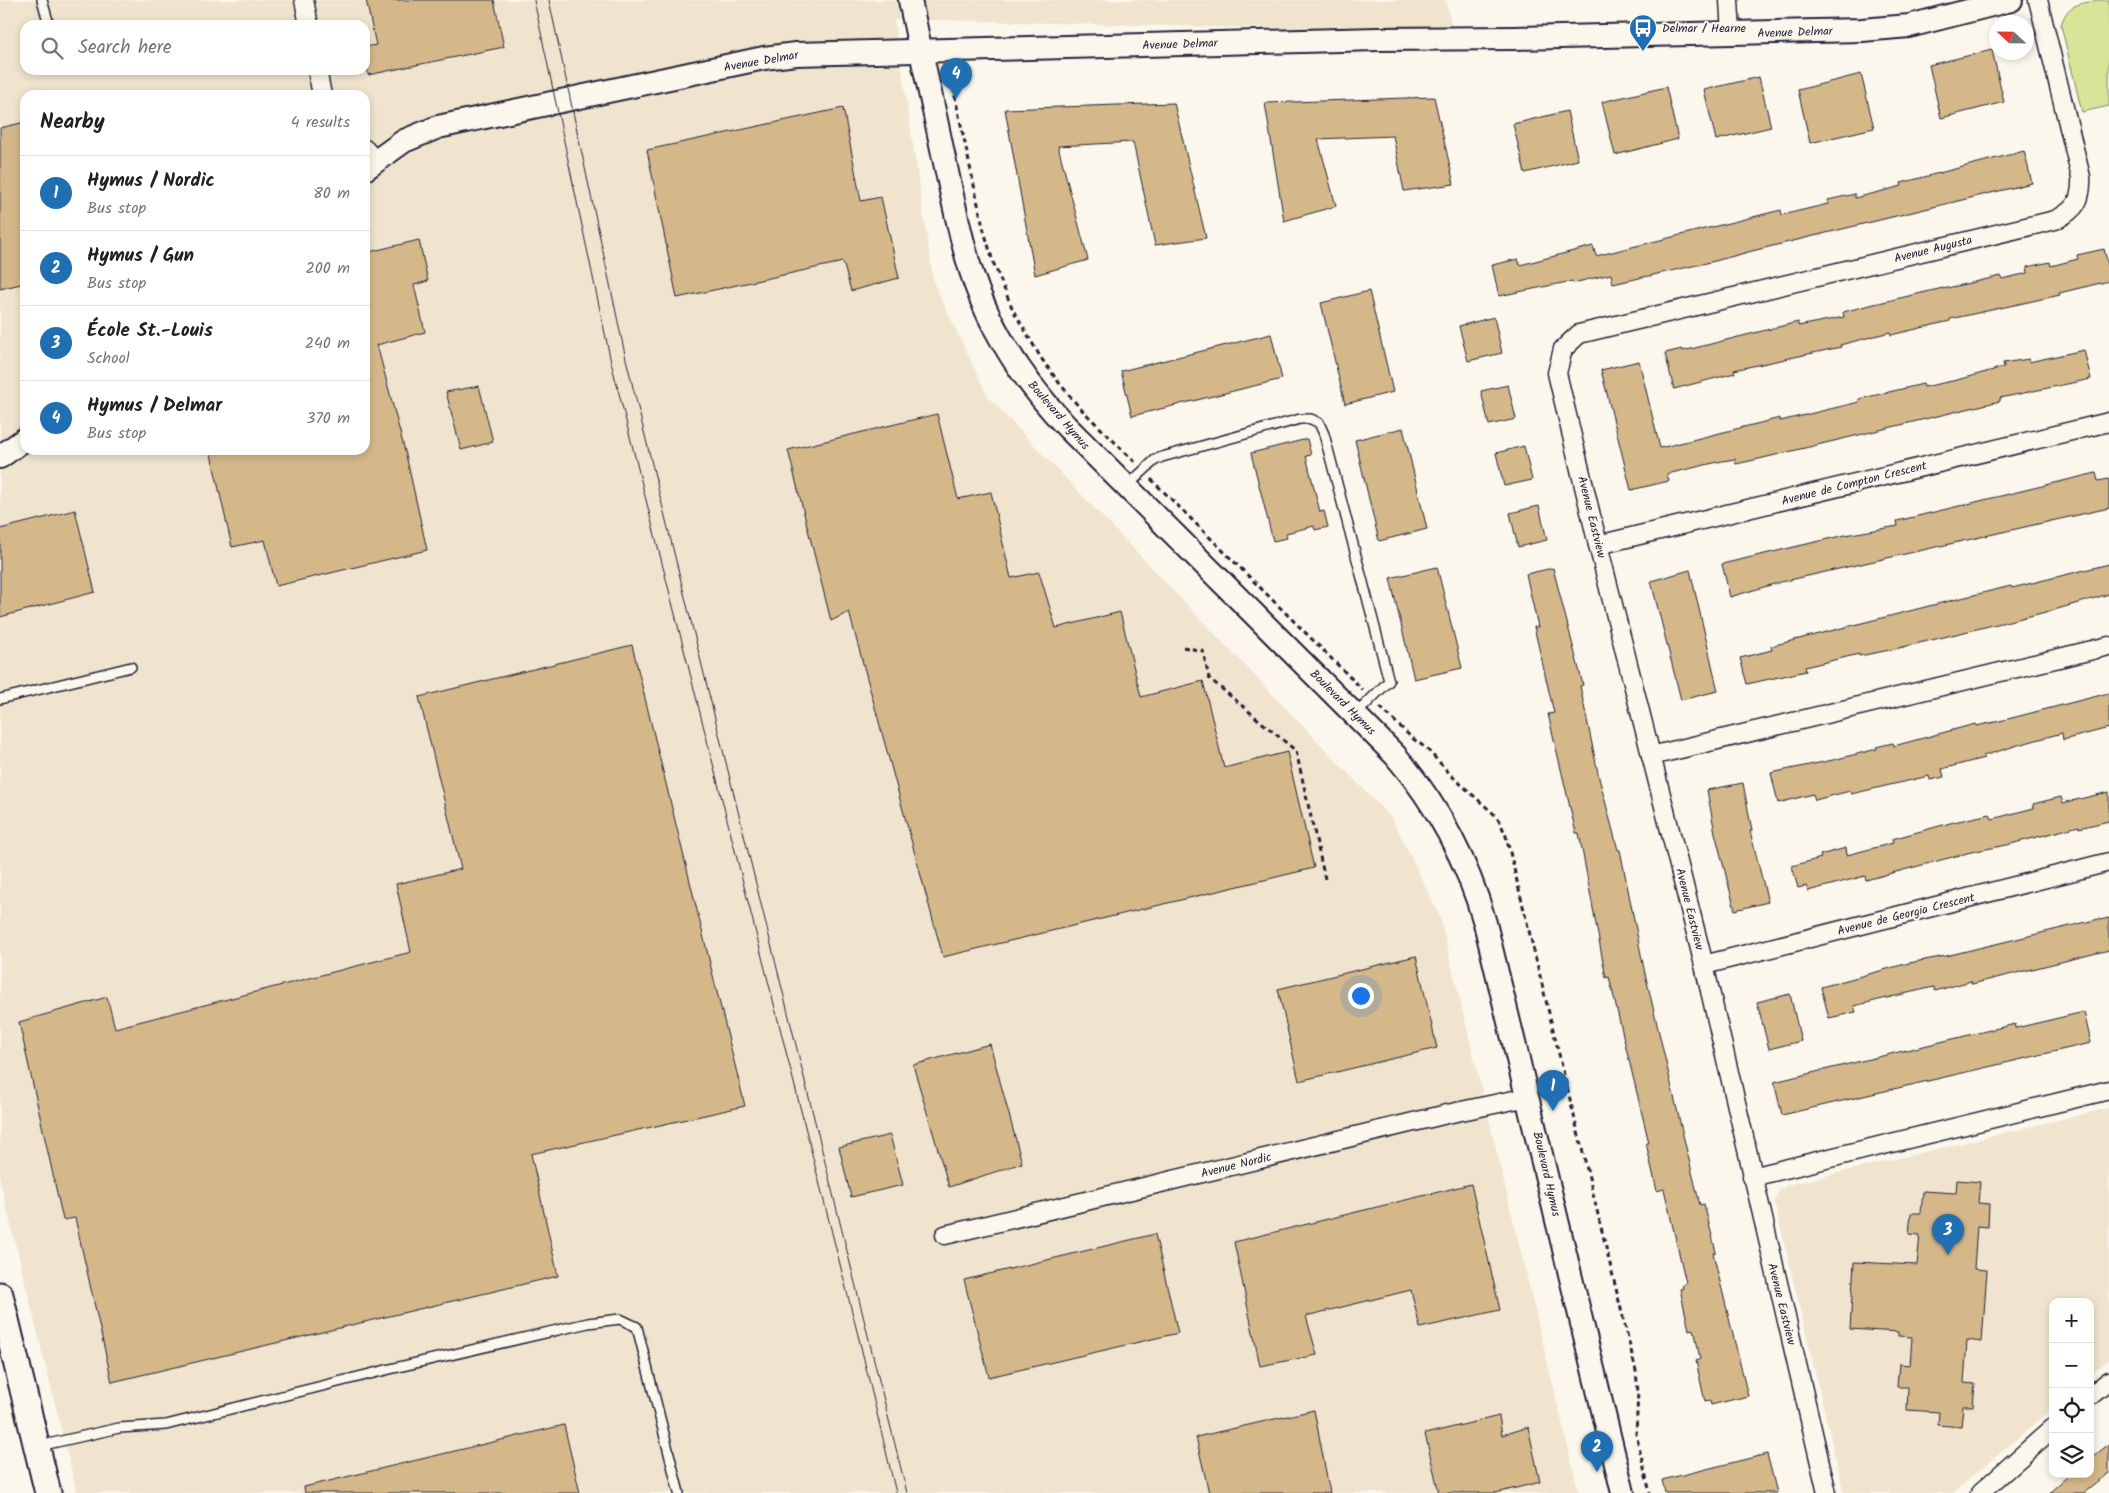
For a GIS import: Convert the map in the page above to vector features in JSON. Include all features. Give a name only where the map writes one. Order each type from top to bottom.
[{"type":"main road","points":[[0,1295],[48,1493]]},
{"type":"street","points":[[304,0],[308,20]]},
{"type":"street","name":"Boulevard Hymus","points":[[910,0],[970,270],[986,309],[1014,359],[1042,400],[1066,426],[1396,755],[1417,782],[1446,826],[1463,859],[1476,892],[1485,923],[1623,1493]]},
{"type":"street","points":[[1729,0],[1730,34]]},
{"type":"street","name":"Avenue Delmar","points":[[370,159],[404,141],[438,127],[756,60],[796,54],[1412,38],[1730,34],[1862,30],[1909,26],[2011,0]]},
{"type":"street","name":"Avenue Augusta","points":[[1579,334],[2045,222],[2068,214],[2078,202],[2082,190],[2082,177],[2038,0]]},
{"type":"street","points":[[318,75],[321,90]]},
{"type":"street","name":"Avenue Eastview","points":[[1579,334],[1562,349],[1557,372],[1598,545],[1704,965],[1827,1493]]},
{"type":"street","name":"Avenue de Compton Crescent","points":[[1598,545],[2109,422]]},
{"type":"street","points":[[0,457],[20,443]]},
{"type":"street","points":[[1651,756],[2109,646]]},
{"type":"street","name":"Avenue de Georgia Crescent","points":[[1704,965],[2109,862]]},
{"type":"street","points":[[1752,1176],[2109,1090]]},
{"type":"street","name":"Avenue Nordic","points":[[944,1235],[1447,1114],[1528,1097]]},
{"type":"street","points":[[2094,1393],[2109,1381]]},
{"type":"street","points":[[1980,1493],[2049,1432]]},
{"type":"lane","points":[[42,0],[48,20]]},
{"type":"lane","points":[[1126,487],[1155,460],[1162,457],[1300,419],[1319,423],[1324,434],[1389,681],[1355,714]]},
{"type":"lane","points":[[0,699],[131,667]]},
{"type":"lane","points":[[36,1446],[119,1428],[166,1425],[588,1323],[620,1319],[636,1327],[679,1493]]},
{"type":"path","points":[[953,83],[988,245],[1006,295],[1041,358],[1071,398],[1134,462]]},
{"type":"path","name":"Boulevard Hymus","points":[[1150,478],[1365,692]]},
{"type":"path","points":[[1183,647],[1203,651],[1209,678],[1296,751],[1325,879]]},
{"type":"path","name":"Boulevard Hymus","points":[[1380,706],[1494,814],[1506,836],[1636,1371],[1638,1392],[1635,1426],[1650,1493]]},
{"type":"shaded area","points":[[0,0],[1446,0],[1453,33],[894,19],[934,284],[988,397],[1393,820],[1440,917],[1579,1493],[77,1493],[0,1181]]},
{"type":"shaded area","points":[[2109,1108],[2109,1359],[2094,1372],[2094,1298],[2049,1298],[2049,1411],[1953,1493],[1844,1493],[1776,1209],[1775,1200],[1779,1191],[1787,1185]]},
{"type":"green space","points":[[2098,0],[2109,0],[2109,106],[2082,112],[2061,25],[2067,13],[2074,6]]},
{"type":"building","points":[[366,0],[494,0],[504,47],[370,75],[370,46],[376,45]]},
{"type":"building","points":[[1989,51],[1989,60],[1994,60],[2004,102],[1941,118],[1929,65]]},
{"type":"building","points":[[1861,74],[1874,128],[1810,143],[1798,90]]},
{"type":"building","points":[[1759,77],[1771,127],[1716,140],[1704,90]]},
{"type":"building","points":[[1666,87],[1678,139],[1615,155],[1602,102]]},
{"type":"building","points":[[1434,97],[1454,184],[1404,191],[1393,136],[1318,139],[1336,206],[1284,221],[1265,103]]},
{"type":"building","points":[[1174,103],[1206,238],[1155,245],[1133,142],[1058,146],[1088,260],[1035,275],[1005,109]]},
{"type":"building","points":[[843,108],[861,201],[881,197],[899,278],[851,291],[843,262],[677,298],[647,150]]},
{"type":"building","points":[[1567,111],[1578,160],[1525,173],[1513,124]]},
{"type":"building","points":[[20,123],[20,284],[0,289],[0,128]]},
{"type":"building","points":[[2024,151],[2032,183],[1715,261],[1613,284],[1611,274],[1573,283],[1572,281],[1499,296],[1492,265],[1518,259],[1520,265],[1593,246],[1596,256],[1781,210],[1782,215],[1828,204],[1828,200],[1855,194],[1855,198],[1902,186],[1901,183]]},
{"type":"building","points":[[419,240],[428,281],[414,285],[425,332],[377,345],[406,455],[427,550],[276,586],[265,540],[232,547],[211,455],[370,455],[370,252]]},
{"type":"building","points":[[2104,249],[2109,269],[2109,281],[2059,293],[2060,295],[1950,319],[1950,321],[1891,335],[1890,332],[1840,345],[1841,347],[1734,370],[1735,373],[1674,389],[1665,353],[1682,349],[1683,351],[1798,322],[1798,326],[1844,317],[1843,312],[1943,288],[2001,276],[2002,279],[2028,273],[2027,267],[2050,262],[2051,266],[2078,259],[2077,255]]},
{"type":"building","points":[[1369,291],[1393,392],[1345,404],[1321,303]]},
{"type":"building","points":[[1494,317],[1502,353],[1468,361],[1459,326]]},
{"type":"building","points":[[1271,334],[1282,379],[1132,416],[1121,371]]},
{"type":"building","points":[[2084,350],[2091,379],[2000,398],[2000,401],[1759,459],[1736,464],[1735,459],[1722,461],[1667,474],[1669,481],[1631,490],[1601,370],[1639,361],[1660,448],[1780,418],[1780,421],[1859,402],[1859,399],[1923,384],[1924,387],[1957,380],[2004,367],[2003,363],[2029,359],[2029,362]]},
{"type":"building","points":[[1508,385],[1516,419],[1489,425],[1481,391]]},
{"type":"building","points":[[479,386],[493,442],[461,450],[446,392]]},
{"type":"building","points":[[937,414],[958,499],[991,492],[1011,578],[1039,572],[1056,628],[1120,612],[1141,697],[1203,681],[1224,768],[1287,752],[1314,868],[943,957],[849,612],[831,621],[788,450]]},
{"type":"building","points":[[1403,428],[1427,529],[1379,541],[1355,440]]},
{"type":"building","points":[[1307,439],[1311,455],[1306,456],[1320,512],[1324,511],[1328,527],[1315,530],[1314,526],[1286,533],[1287,538],[1273,541],[1251,453]]},
{"type":"building","points":[[1524,446],[1532,480],[1504,486],[1496,453]]},
{"type":"building","points":[[2096,473],[2098,481],[2109,479],[2109,508],[1781,582],[1730,597],[1722,564],[1845,535],[1898,526],[1897,521]]},
{"type":"building","points":[[1539,506],[1547,540],[1518,547],[1510,513]]},
{"type":"building","points":[[75,510],[95,592],[0,617],[0,529]]},
{"type":"building","points":[[2109,564],[2109,594],[2054,610],[1895,649],[1859,656],[1859,654],[1805,667],[1806,671],[1747,684],[1740,658],[1772,650],[1771,646],[1949,601],[2011,586],[2012,588]]},
{"type":"building","points":[[1437,567],[1462,668],[1414,679],[1390,578]]},
{"type":"building","points":[[1553,568],[1583,685],[1580,686],[1599,778],[1618,850],[1620,850],[1644,969],[1683,1135],[1700,1205],[1704,1204],[1716,1252],[1713,1253],[1748,1396],[1711,1405],[1710,1401],[1705,1402],[1696,1361],[1700,1359],[1695,1333],[1693,1329],[1689,1330],[1680,1289],[1686,1283],[1664,1189],[1657,1191],[1646,1143],[1649,1143],[1609,977],[1606,978],[1579,833],[1576,833],[1548,714],[1554,713],[1534,627],[1538,627],[1526,574]]},
{"type":"building","points":[[1690,570],[1718,691],[1681,700],[1651,581]]},
{"type":"building","points":[[632,645],[745,1106],[531,1154],[558,1276],[112,1382],[75,1218],[63,1220],[19,1022],[107,997],[115,1028],[411,952],[396,884],[461,869],[419,697]]},
{"type":"building","points":[[2109,693],[2109,728],[2063,740],[2062,733],[2018,745],[1983,756],[1984,758],[1942,769],[1944,777],[1930,780],[1929,776],[1851,794],[1850,791],[1815,800],[1813,794],[1778,803],[1771,773],[1833,760],[1893,743],[1894,746],[1975,724],[1976,726],[2000,721]]},
{"type":"building","points":[[1743,783],[1752,831],[1750,831],[1768,902],[1735,910],[1715,833],[1707,790]]},
{"type":"building","points":[[2109,792],[2109,821],[2079,828],[2079,826],[2007,845],[1971,852],[1866,880],[1865,876],[1808,891],[1806,886],[1798,888],[1792,866],[1821,858],[1820,855],[1846,848],[1847,855],[1893,843],[1892,839],[1954,822],[1990,814],[1992,819],[2034,808],[2033,804],[2061,797],[2063,803]]},
{"type":"building","points":[[2109,918],[2109,950],[1972,984],[1971,981],[1935,991],[1934,987],[1899,995],[1854,1006],[1856,1012],[1829,1018],[1821,987],[1909,963]]},
{"type":"building","points":[[1416,956],[1437,1048],[1299,1081],[1278,989]]},
{"type":"building","points":[[1790,994],[1801,1041],[1769,1049],[1757,1002]]},
{"type":"building","points":[[2084,1012],[2091,1043],[1782,1115],[1774,1082],[2015,1024],[2016,1028]]},
{"type":"building","points":[[990,1044],[1022,1163],[949,1187],[913,1065]]},
{"type":"building","points":[[890,1135],[903,1185],[851,1197],[839,1147]]},
{"type":"building","points":[[1957,1180],[1980,1182],[1978,1203],[1989,1204],[1988,1227],[1977,1226],[1974,1269],[1987,1270],[1982,1342],[1967,1340],[1964,1383],[1975,1384],[1973,1406],[1963,1406],[1961,1427],[1938,1425],[1939,1412],[1907,1410],[1908,1387],[1897,1387],[1899,1364],[1910,1365],[1912,1337],[1898,1336],[1898,1332],[1850,1329],[1854,1262],[1917,1265],[1920,1235],[1909,1234],[1911,1213],[1921,1213],[1923,1191],[1956,1193]]},
{"type":"building","points":[[1471,1184],[1500,1310],[1420,1328],[1411,1290],[1306,1316],[1317,1355],[1260,1366],[1234,1242]]},
{"type":"building","points":[[1155,1234],[1178,1333],[989,1377],[964,1280]]},
{"type":"building","points":[[1314,1410],[1330,1493],[1209,1493],[1196,1437]]},
{"type":"building","points":[[1499,1416],[1502,1435],[1528,1427],[1540,1482],[1496,1493],[1439,1493],[1425,1434]]},
{"type":"building","points":[[564,1425],[580,1493],[305,1493],[304,1487]]},
{"type":"building","points":[[2109,1444],[2109,1473],[2084,1493],[2049,1493],[2066,1478],[2094,1478],[2094,1456]]},
{"type":"building","points":[[1767,1454],[1777,1493],[1665,1493],[1662,1480]]},
{"type":"tram line","points":[[534,0],[611,362],[862,1351],[896,1493]]},
{"type":"tram line","points":[[549,0],[626,359],[907,1493]]},
{"type":"place","name":"Delmar / Hearne","points":[[1643,52]]},
{"type":"place","name":"Hymus / Delmar","points":[[956,99]]},
{"type":"place","name":"Hymus / Nordic","points":[[1553,1111]]},
{"type":"place","name":"École St.-Louis","points":[[1948,1255]]},
{"type":"place","name":"Hymus / Gun","points":[[1597,1472]]}]
